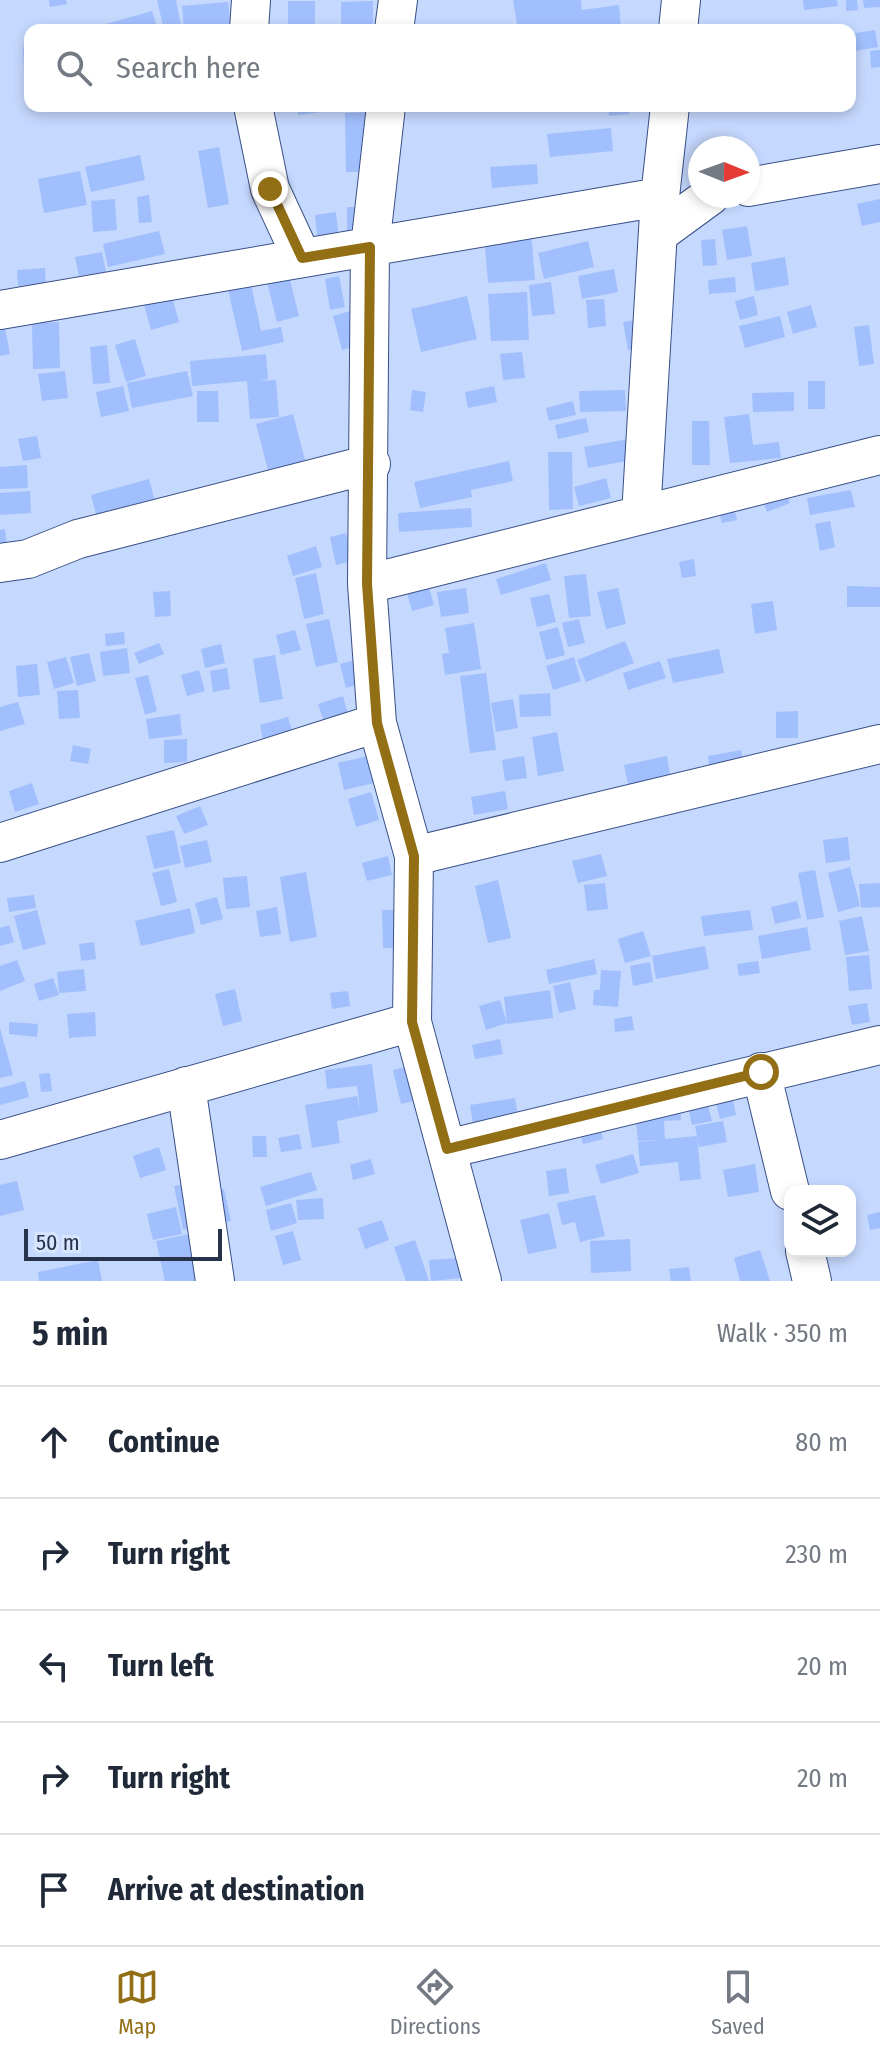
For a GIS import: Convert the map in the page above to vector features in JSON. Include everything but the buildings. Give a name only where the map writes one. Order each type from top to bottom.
[{"type":"street","points":[[249,24],[251,0]]},
{"type":"street","points":[[395,24],[398,0]]},
{"type":"street","points":[[679,24],[681,0]]},
{"type":"street","points":[[254,112],[270,189],[302,258]]},
{"type":"street","points":[[385,112],[370,247],[367,584],[377,723],[414,856],[412,1022],[482,1281]]},
{"type":"street","points":[[641,515],[669,112]]},
{"type":"street","points":[[760,185],[880,164]]},
{"type":"street","points":[[661,200],[688,190]]},
{"type":"street","points":[[0,310],[302,258],[688,198]]},
{"type":"street","points":[[367,584],[880,455]]},
{"type":"street","points":[[0,563],[28,559],[78,539],[369,464]]},
{"type":"street","points":[[0,843],[377,723]]},
{"type":"street","points":[[414,856],[880,744]]},
{"type":"street","points":[[0,1140],[412,1022]]},
{"type":"street","points":[[447,1149],[880,1045]]},
{"type":"street","points":[[761,1072],[789,1185]]},
{"type":"street","points":[[186,1086],[215,1281]]},
{"type":"street","points":[[806,1257],[812,1281]]},
{"type":"route","points":[[270,189],[291,240],[302,258],[370,247],[367,584],[377,723],[414,856],[412,1022],[447,1149],[761,1072]]}]
